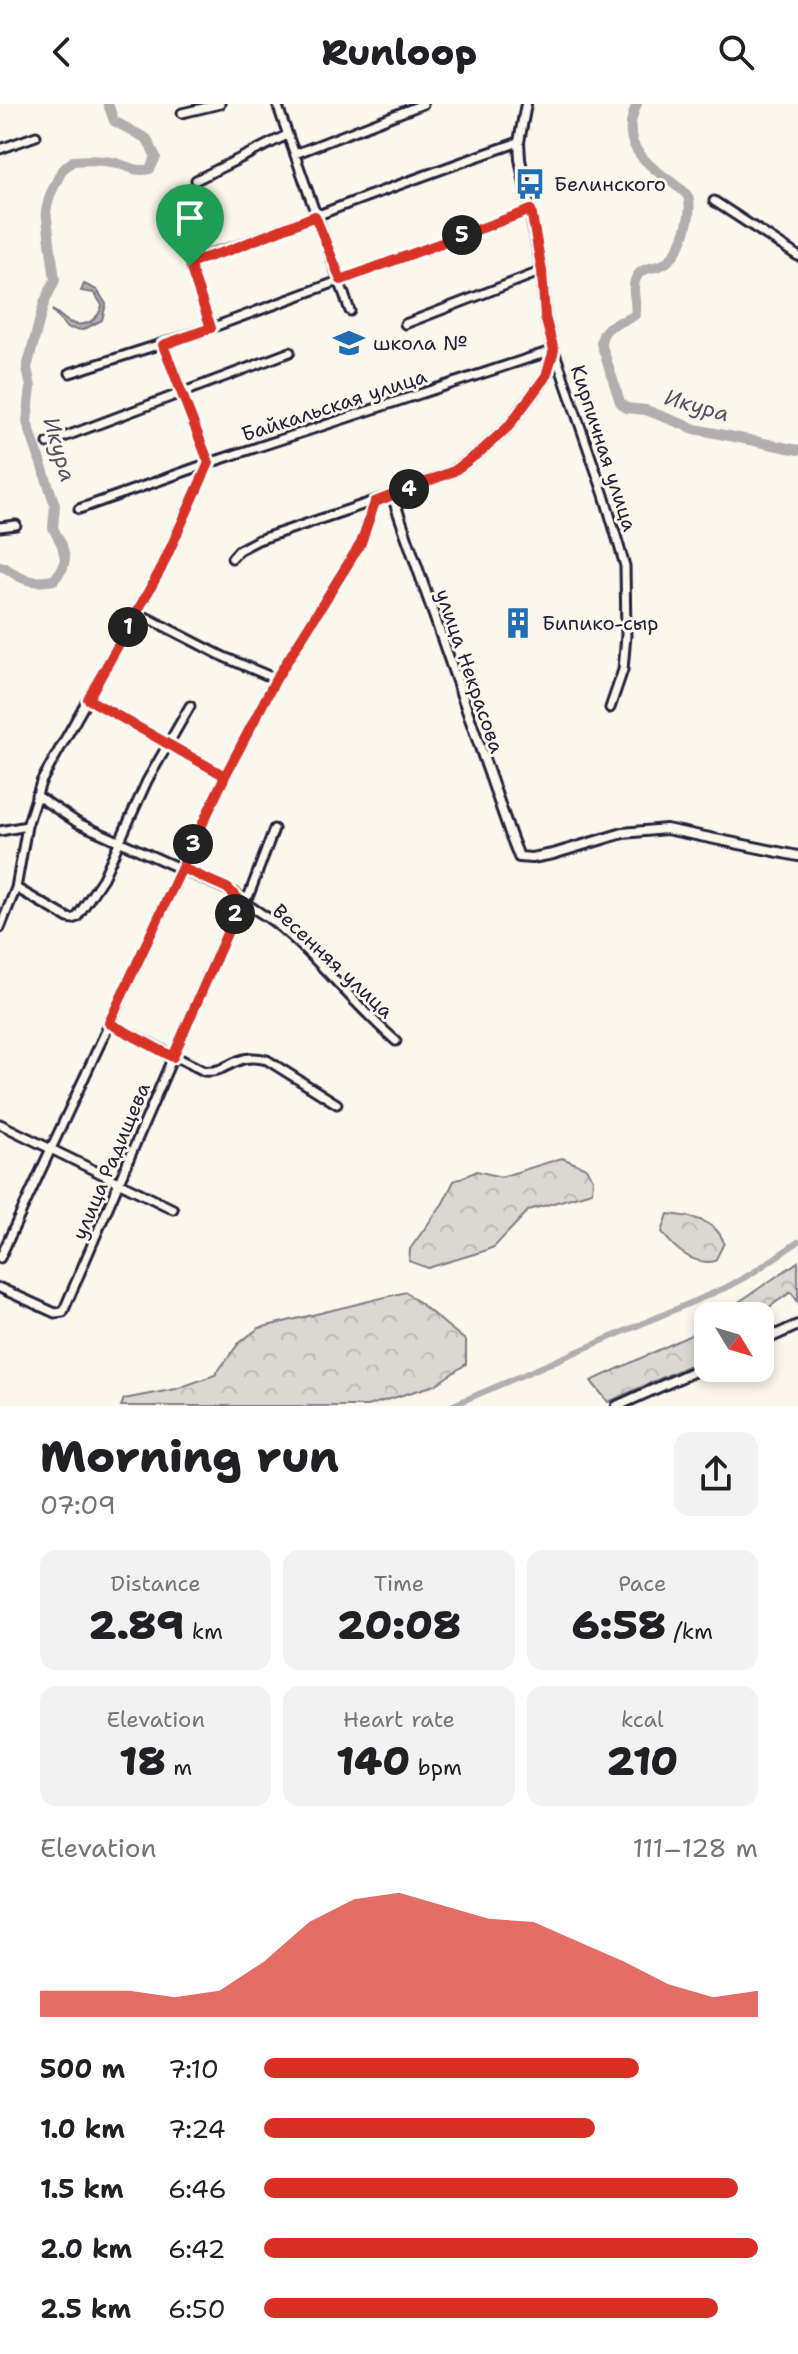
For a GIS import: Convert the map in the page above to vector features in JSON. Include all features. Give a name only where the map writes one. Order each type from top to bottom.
[{"type":"street","points":[[182,113],[220,104]]},
{"type":"street","points":[[277,104],[350,311]]},
{"type":"street","points":[[295,154],[423,104]]},
{"type":"street","name":"Кирпичная улица","points":[[526,104],[519,142],[520,159],[542,271],[545,317],[625,566],[627,601],[623,670],[610,708]]},
{"type":"street","points":[[196,180],[287,135]]},
{"type":"street","points":[[0,149],[36,136]]},
{"type":"street","points":[[211,328],[192,278],[190,266],[195,261],[519,142]]},
{"type":"street","points":[[714,201],[798,256]]},
{"type":"street","points":[[70,373],[163,345],[531,210]]},
{"type":"street","points":[[405,324],[542,271]]},
{"type":"street","points":[[0,928],[16,888],[27,826],[41,782],[161,569],[209,463],[163,345]]},
{"type":"street","points":[[232,558],[239,550],[258,540],[375,502],[454,471],[508,427],[546,376],[554,350]]},
{"type":"street","name":"Байкальская улица","points":[[79,509],[554,350]]},
{"type":"street","points":[[48,443],[290,352]]},
{"type":"street","name":"улица Некрасова","points":[[392,495],[519,857],[553,854],[623,833],[666,829],[798,856]]},
{"type":"street","points":[[0,1258],[225,776],[276,679],[361,543],[375,502]]},
{"type":"street","points":[[0,527],[16,525]]},
{"type":"street","points":[[136,612],[224,657],[276,679]]},
{"type":"street","points":[[88,699],[225,776]]},
{"type":"street","points":[[16,888],[73,919],[81,912],[103,878],[147,781],[190,706]]},
{"type":"street","name":"Весенняя улица","points":[[36,795],[78,823],[227,888],[274,922],[340,983],[369,1017],[396,1041]]},
{"type":"street","points":[[0,831],[27,826]]},
{"type":"street","name":"улица Радищева","points":[[0,1288],[55,1313],[63,1312],[241,901],[249,895],[274,829]]},
{"type":"street","points":[[109,1023],[173,1057],[211,1072],[242,1058],[267,1060],[337,1104]]},
{"type":"street","points":[[0,1124],[173,1209]]},
{"type":"street","points":[[774,1336],[798,1325]]},
{"type":"street","points":[[617,1406],[694,1371]]},
{"type":"green space","points":[[562,1158],[586,1168],[593,1179],[592,1192],[529,1210],[494,1247],[484,1251],[428,1268],[409,1261],[410,1249],[443,1203],[454,1181],[477,1171],[501,1177]]},
{"type":"green space","points":[[668,1214],[693,1218],[715,1229],[724,1243],[715,1261],[692,1259],[672,1244],[662,1232]]},
{"type":"green space","points":[[798,1262],[798,1302],[791,1292],[774,1304],[739,1302]]},
{"type":"green space","points":[[406,1292],[466,1341],[466,1364],[435,1385],[367,1406],[121,1406],[124,1399],[176,1389],[215,1375],[239,1343],[259,1328]]},
{"type":"green space","points":[[694,1333],[694,1363],[608,1402],[591,1381]]},
{"type":"water","points":[[84,284],[97,290],[106,304],[102,320],[83,330],[67,328],[52,310],[69,322],[85,324],[98,315],[102,305],[94,293],[81,291]]},
{"type":"waterway","name":"Икура","points":[[0,566],[22,578],[36,581],[54,580],[63,568],[62,545],[53,528],[55,505],[27,422],[31,387],[27,368],[44,303],[55,280],[46,211],[62,170],[73,161],[87,160],[145,170],[150,169],[156,157],[147,139],[114,121],[108,104]]},
{"type":"waterway","name":"Икура","points":[[637,104],[632,119],[633,143],[646,162],[685,192],[689,208],[687,227],[674,254],[662,265],[638,274],[634,287],[635,315],[609,327],[603,336],[601,343],[620,402],[626,408],[646,410],[695,429],[798,450]]},
{"type":"waterway","points":[[451,1406],[725,1288],[798,1242]]},
{"type":"place","name":"Белинского","points":[[530,184]]},
{"type":"place","name":"школа №","points":[[349,343]]},
{"type":"place","name":"Бипико-сыр","points":[[518,623]]},
{"type":"route","points":[[190,266],[195,261],[315,216],[341,280],[531,210],[542,271],[545,317],[554,350],[546,376],[508,427],[480,452],[454,471],[375,502],[361,543],[276,679],[225,776],[109,1023],[173,1057],[241,901],[227,888],[182,868],[225,776],[88,699],[161,569],[209,463],[163,345],[211,328],[190,266]]}]
